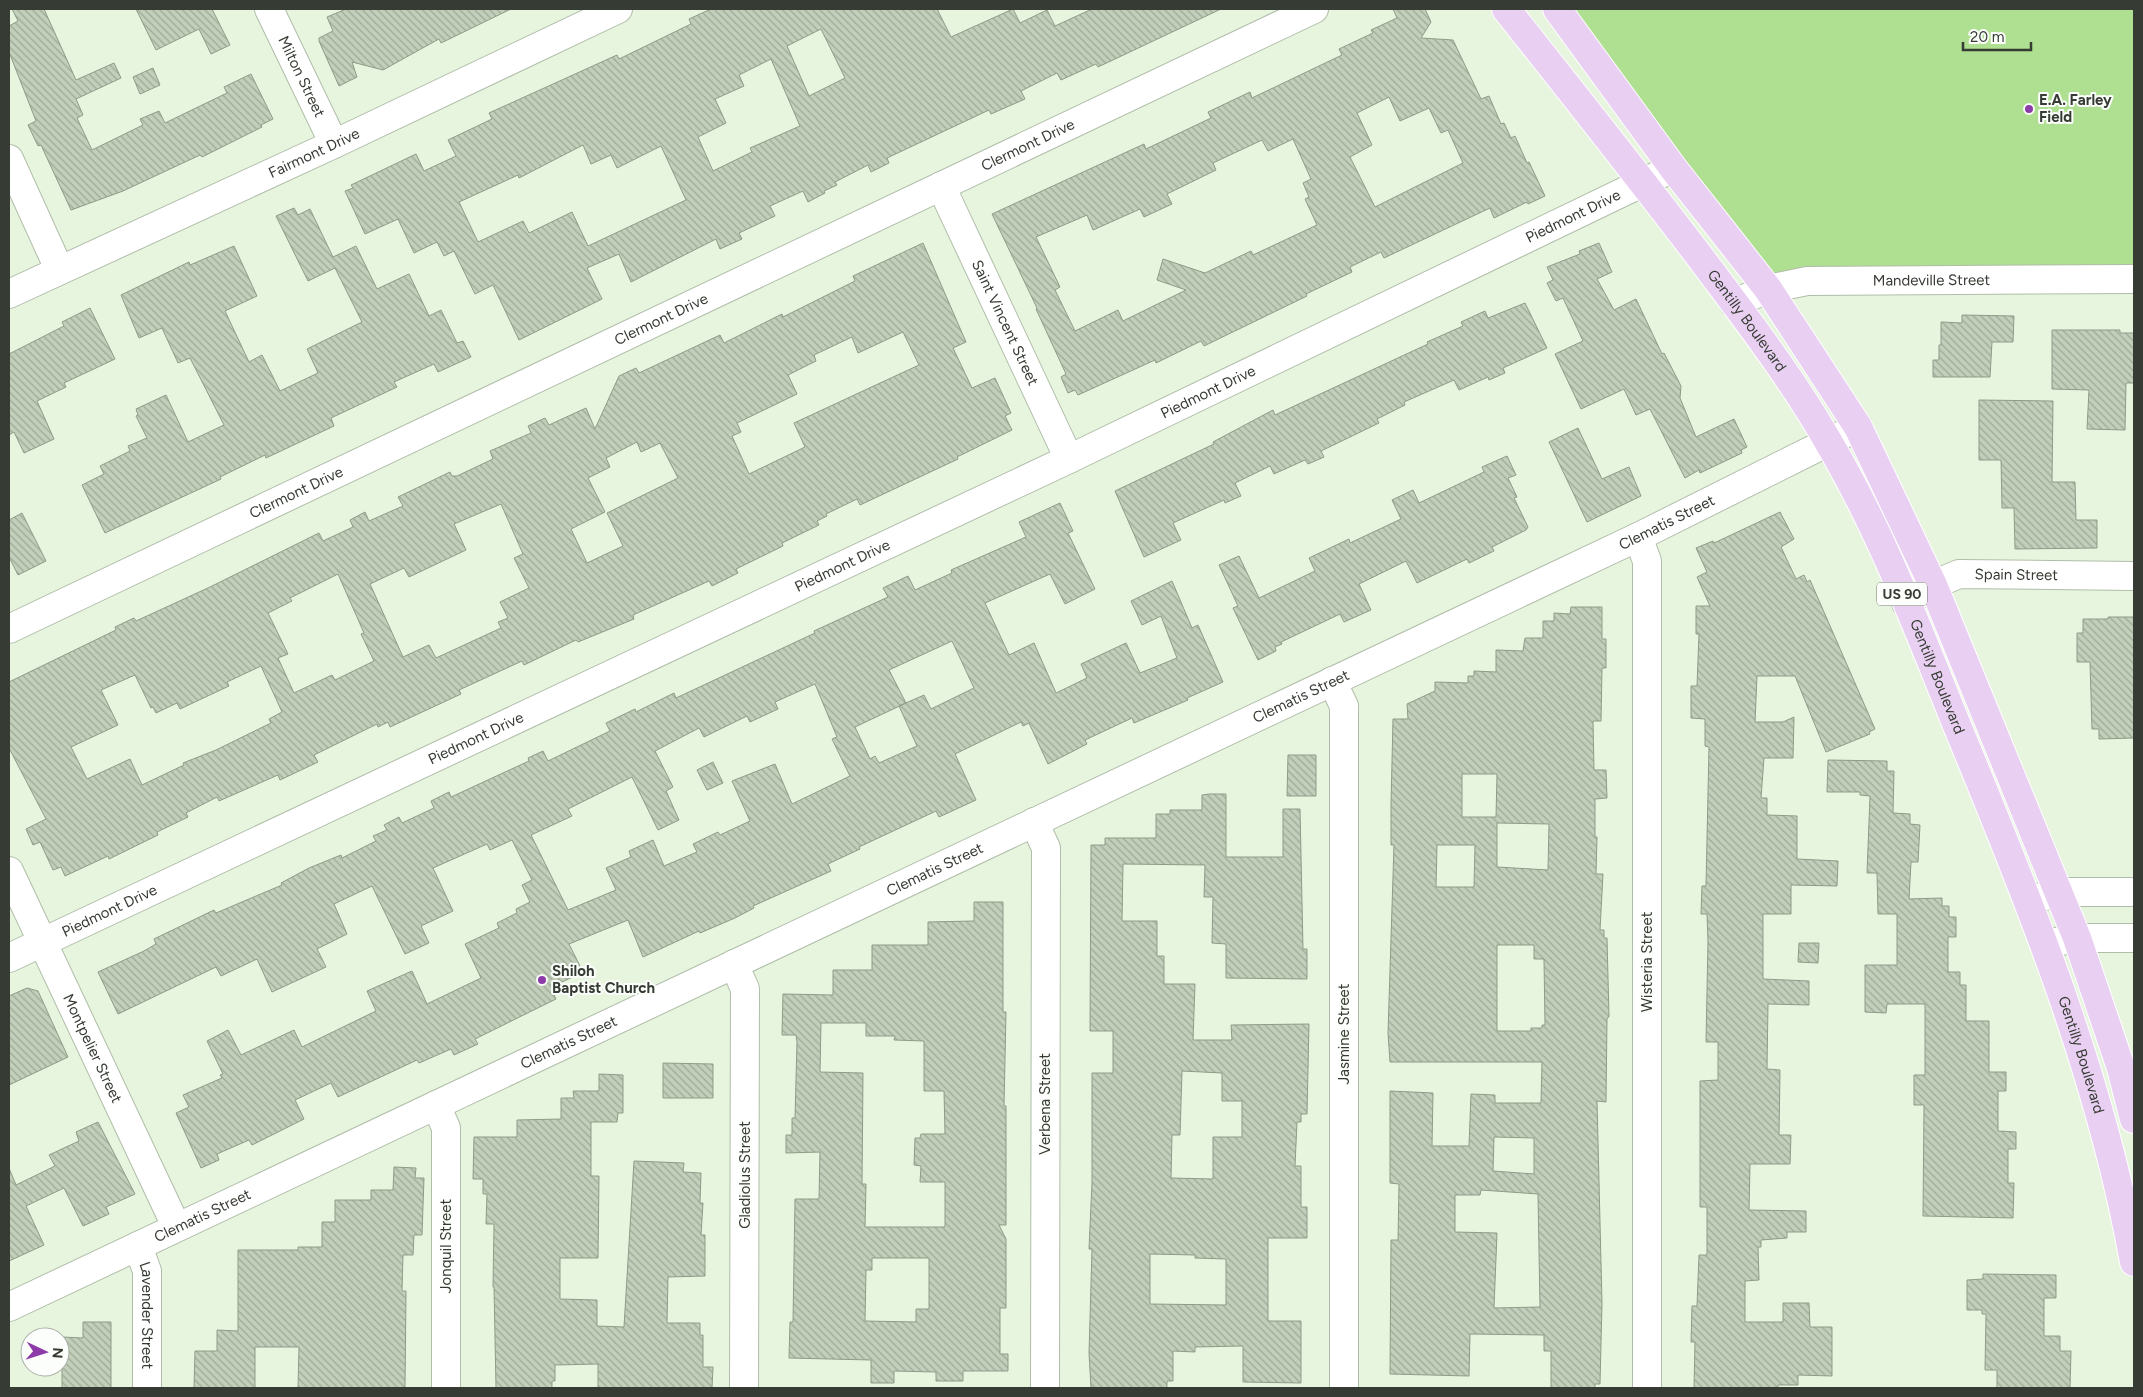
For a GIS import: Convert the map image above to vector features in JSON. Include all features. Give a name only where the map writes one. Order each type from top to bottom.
[{"type":"main road","name":"Gentilly Boulevard","points":[[1506,9],[1645,183],[1734,303],[1802,399],[1830,443],[1864,507],[1906,603],[2045,944],[2099,1110],[2123,1201],[2134,1255]]},
{"type":"main road","name":"Gentilly Boulevard","points":[[1556,9],[1673,168],[1768,289],[1858,427],[1933,585],[2077,938],[2121,1068],[2134,1119]]},
{"type":"street","name":"Milton Street","points":[[270,9],[334,144]]},
{"type":"street","name":"Clermont Drive","points":[[9,629],[1314,9]]},
{"type":"street","name":"Fairmont Drive","points":[[9,294],[59,269],[334,144],[610,11]]},
{"type":"street","points":[[9,159],[59,269]]},
{"type":"street","name":"Piedmont Drive","points":[[9,958],[1069,459],[1673,168]]},
{"type":"street","name":"Saint Vincent Street","points":[[941,186],[1069,459]]},
{"type":"street","name":"Mandeville Street","points":[[1734,303],[1768,289],[1807,281],[2134,279]]},
{"type":"street","name":"Clematis Street","points":[[9,1307],[176,1226],[1638,537],[1830,443],[1858,427]]},
{"type":"street","name":"Wisteria Street","points":[[1638,537],[1646,561],[1647,1388]]},
{"type":"street","name":"Spain Street","points":[[1906,603],[1933,585],[1958,574],[2134,576]]},
{"type":"street","name":"Jasmine Street","points":[[1332,681],[1344,706],[1344,1388]]},
{"type":"street","name":"Verbena Street","points":[[1034,822],[1046,848],[1045,1388]]},
{"type":"street","name":"Montpelier Street","points":[[9,871],[176,1226]]},
{"type":"street","points":[[2028,900],[2058,892],[2134,892]]},
{"type":"street","points":[[2045,944],[2077,938],[2134,938]]},
{"type":"street","name":"Gladiolus Street","points":[[734,964],[745,989],[744,1388]]},
{"type":"street","name":"Jonquil Street","points":[[436,1105],[446,1128],[446,1388]]},
{"type":"street","name":"Lavender Street","points":[[138,1246],[147,1271],[147,1388]]},
{"type":"green space","points":[[1557,9],[2134,9],[2134,279],[1768,289]]},
{"type":"building","points":[[12,9],[44,9],[76,80],[114,63],[121,78],[76,99],[83,115],[77,118],[92,150],[143,125],[140,119],[159,111],[165,123],[227,93],[224,87],[251,74],[273,119],[261,125],[262,127],[202,157],[200,155],[123,191],[71,210],[41,145],[38,146],[28,125],[36,121],[9,52],[9,26],[18,21]]},
{"type":"building","points":[[136,9],[212,9],[230,45],[211,54],[199,29],[156,50]]},
{"type":"building","points":[[346,9],[511,9],[441,43],[439,39],[383,70],[352,62],[357,77],[339,86],[319,38],[333,31],[327,17]]},
{"type":"building","points":[[711,9],[937,9],[951,37],[1013,9],[1020,23],[1047,10],[1055,26],[1092,9],[1221,9],[1098,67],[1096,64],[1061,80],[1057,73],[1021,91],[1025,99],[991,114],[989,110],[887,158],[889,163],[871,172],[868,165],[835,182],[837,185],[808,202],[803,191],[770,206],[775,216],[739,233],[742,239],[720,249],[716,239],[631,282],[619,254],[587,268],[602,299],[519,340],[493,285],[475,294],[454,251],[444,256],[437,242],[414,253],[398,219],[365,234],[345,191],[353,188],[351,185],[416,154],[424,171],[456,156],[448,140],[492,119],[489,113],[617,55],[619,59],[691,24],[689,19]],"holes":[[[821,29],[845,78],[809,96],[787,46]],[[771,59],[800,126],[750,148],[752,152],[713,171],[698,137],[726,123],[715,99],[744,86],[739,75]],[[583,145],[591,164],[611,155],[617,168],[661,146],[686,200],[588,246],[572,212],[529,233],[523,221],[478,242],[459,202],[518,175],[519,178]]]},
{"type":"building","points":[[1393,9],[1425,9],[1431,22],[1421,38],[1453,40],[1481,99],[1489,96],[1501,124],[1504,123],[1511,138],[1515,136],[1545,196],[1528,204],[1527,202],[1494,218],[1490,208],[1384,258],[1381,252],[1350,267],[1352,272],[1306,294],[1307,296],[1204,346],[1201,341],[1156,363],[1155,360],[1078,395],[1075,390],[1068,393],[1061,377],[1066,374],[992,214],[1144,144],[1146,149],[1211,118],[1208,112],[1250,92],[1252,98],[1342,55],[1339,49],[1373,33],[1371,30],[1397,18]],"holes":[[[1389,97],[1400,121],[1429,108],[1441,133],[1448,130],[1463,163],[1375,207],[1350,157],[1372,145],[1357,113]],[[1293,139],[1311,179],[1303,183],[1309,197],[1305,199],[1317,225],[1253,255],[1251,251],[1205,273],[1163,259],[1157,280],[1186,290],[1123,321],[1118,310],[1075,331],[1055,290],[1060,287],[1036,237],[1087,215],[1093,230],[1140,209],[1144,217],[1172,204],[1167,194],[1216,170],[1213,163],[1262,140],[1268,151]]]},
{"type":"building","points":[[153,68],[160,85],[140,94],[133,77]]},
{"type":"building","points":[[294,208],[298,215],[310,209],[333,257],[356,246],[377,289],[409,274],[429,316],[441,310],[457,343],[463,341],[471,357],[438,372],[434,364],[394,382],[397,387],[331,418],[334,426],[266,458],[265,455],[220,477],[221,479],[105,533],[82,485],[104,474],[100,466],[130,451],[128,446],[147,438],[136,416],[138,415],[136,409],[166,395],[188,442],[224,425],[190,358],[178,363],[162,328],[139,338],[121,295],[189,262],[190,265],[234,246],[257,296],[225,311],[249,362],[262,355],[280,391],[318,373],[307,349],[362,322],[335,268],[308,281],[276,216]]},
{"type":"building","points":[[923,243],[966,342],[953,348],[972,388],[995,378],[1011,413],[1005,416],[1012,430],[957,457],[958,459],[860,505],[857,499],[826,514],[827,516],[817,521],[819,525],[782,543],[783,546],[736,569],[738,573],[712,586],[709,581],[633,615],[634,619],[578,642],[576,640],[524,665],[522,661],[459,690],[461,694],[390,727],[388,722],[378,727],[377,724],[314,755],[318,762],[280,780],[278,775],[219,801],[217,797],[186,813],[188,817],[157,832],[158,835],[109,859],[108,856],[65,876],[61,867],[53,870],[40,842],[33,845],[26,829],[46,819],[9,748],[9,682],[116,630],[115,627],[134,618],[136,621],[210,587],[319,533],[323,541],[353,527],[350,520],[365,512],[369,521],[403,506],[398,497],[450,472],[452,476],[457,476],[493,459],[490,451],[531,433],[528,426],[545,418],[549,425],[586,408],[595,429],[619,376],[636,368],[639,373],[720,335],[724,343],[782,314],[783,317],[855,281],[853,276]],"holes":[[[903,332],[919,365],[794,423],[805,447],[749,474],[732,436],[741,432],[737,423],[797,394],[788,375],[816,361],[814,355],[852,337],[858,353]],[[637,442],[641,452],[660,443],[678,478],[607,513],[623,546],[587,563],[571,529],[605,512],[588,478],[610,467],[606,458]],[[501,504],[523,554],[514,558],[529,588],[500,602],[508,618],[498,622],[501,628],[436,658],[429,645],[403,657],[370,584],[404,568],[409,577],[466,550],[454,524]],[[338,574],[364,633],[361,634],[374,661],[335,680],[332,675],[294,693],[278,658],[288,654],[268,613],[292,601],[290,598]],[[261,666],[282,712],[269,719],[271,723],[216,750],[183,763],[184,765],[142,785],[130,759],[87,779],[71,747],[118,725],[101,690],[135,675],[151,708],[153,707],[156,713],[177,703],[180,709],[229,686],[227,682]]]},
{"type":"building","points":[[1599,243],[1612,272],[1597,279],[1614,310],[1636,299],[1662,354],[1664,353],[1681,386],[1680,398],[1696,437],[1734,419],[1747,447],[1741,450],[1742,453],[1700,473],[1699,470],[1685,478],[1650,409],[1636,415],[1624,389],[1581,409],[1555,354],[1583,341],[1563,298],[1556,301],[1547,283],[1553,280],[1547,267],[1580,254],[1579,251]]},
{"type":"building","points":[[1525,303],[1547,348],[1503,368],[1505,373],[1489,380],[1488,377],[1459,390],[1454,380],[1404,402],[1405,405],[1377,419],[1379,423],[1321,451],[1324,457],[1308,464],[1305,460],[1274,474],[1270,466],[1235,483],[1241,496],[1225,503],[1224,500],[1173,523],[1181,540],[1144,557],[1115,491],[1214,444],[1213,442],[1273,410],[1275,415],[1428,344],[1427,342],[1463,326],[1461,322],[1485,311],[1488,318]]},
{"type":"building","points":[[90,308],[115,359],[64,383],[66,387],[37,401],[54,439],[24,453],[14,432],[9,435],[9,354],[64,326],[62,322]]},
{"type":"building","points":[[1962,315],[2014,316],[2013,342],[1992,342],[1990,377],[1933,377],[1933,360],[1939,360],[1941,322],[1962,323]]},
{"type":"building","points":[[2052,330],[2120,330],[2120,333],[2134,333],[2134,383],[2126,383],[2125,430],[2087,429],[2089,390],[2052,389]]},
{"type":"building","points":[[1979,400],[2053,401],[2052,482],[2075,482],[2076,520],[2097,520],[2097,548],[2015,549],[2014,508],[2002,508],[2001,460],[1979,460]]},
{"type":"building","points":[[1578,428],[1602,479],[1629,467],[1641,496],[1587,522],[1549,442]]},
{"type":"building","points":[[1507,456],[1516,475],[1508,478],[1517,497],[1514,498],[1528,527],[1526,530],[1492,547],[1494,551],[1469,563],[1467,559],[1417,583],[1406,561],[1359,584],[1371,610],[1344,622],[1340,614],[1281,642],[1282,644],[1275,647],[1276,651],[1258,660],[1233,608],[1238,606],[1219,565],[1239,556],[1259,598],[1315,571],[1309,558],[1349,539],[1350,543],[1401,519],[1392,500],[1413,490],[1419,503],[1484,472],[1482,467]]},
{"type":"building","points":[[1060,503],[1073,531],[1068,533],[1095,589],[1065,604],[1050,574],[985,603],[1009,655],[1034,643],[1056,693],[1087,678],[1081,664],[1126,643],[1140,673],[1177,658],[1161,616],[1142,625],[1131,601],[1172,581],[1192,628],[1198,625],[1223,682],[1187,698],[1188,700],[1134,723],[1132,718],[1085,740],[1087,744],[1048,764],[1029,723],[1023,726],[1021,722],[955,754],[976,800],[939,817],[936,811],[859,847],[860,849],[828,864],[831,871],[753,906],[754,908],[735,918],[700,933],[699,931],[643,957],[628,920],[569,944],[581,968],[575,971],[577,975],[553,986],[555,990],[552,991],[556,999],[475,1039],[478,1044],[454,1055],[451,1049],[419,1063],[417,1060],[338,1097],[331,1083],[295,1100],[304,1119],[252,1145],[249,1140],[217,1154],[219,1160],[201,1168],[176,1113],[189,1107],[183,1095],[222,1078],[220,1075],[223,1074],[207,1041],[228,1030],[241,1055],[294,1030],[302,1047],[376,1011],[367,991],[412,971],[427,1004],[481,978],[465,944],[499,928],[497,923],[517,913],[516,909],[530,902],[522,885],[532,880],[512,840],[490,850],[487,844],[433,868],[453,911],[421,926],[429,943],[405,954],[372,886],[334,904],[347,934],[317,949],[326,967],[272,992],[257,959],[221,976],[216,967],[118,1014],[98,972],[144,951],[156,944],[154,939],[214,910],[216,913],[282,885],[281,883],[309,868],[341,855],[342,858],[376,841],[373,836],[387,830],[384,825],[399,817],[402,823],[434,808],[431,801],[449,792],[451,797],[529,761],[528,758],[543,751],[548,761],[610,731],[606,723],[635,709],[636,712],[674,693],[676,698],[815,633],[814,631],[888,597],[883,588],[908,576],[915,590],[952,573],[951,570],[1026,537],[1019,522]],"holes":[[[952,641],[974,688],[931,709],[924,695],[906,703],[889,670]],[[815,684],[837,737],[832,739],[850,776],[792,804],[775,764],[732,781],[750,821],[720,835],[718,832],[693,844],[697,852],[664,866],[653,840],[629,851],[631,857],[606,868],[616,890],[568,910],[531,835],[572,816],[568,809],[632,777],[658,830],[679,820],[666,791],[673,787],[655,751],[699,728],[704,737],[747,716],[750,722],[778,709],[775,702]],[[899,706],[917,746],[879,763],[875,756],[870,759],[855,727]]]},
{"type":"building","points":[[1780,512],[1794,539],[1781,547],[1796,579],[1804,575],[1807,582],[1810,580],[1875,729],[1869,732],[1870,734],[1826,752],[1795,676],[1757,676],[1755,722],[1783,722],[1794,717],[1793,758],[1764,758],[1761,798],[1767,798],[1767,815],[1797,816],[1797,859],[1838,861],[1837,886],[1791,885],[1791,914],[1763,914],[1763,979],[1809,981],[1809,1005],[1768,1004],[1767,1069],[1780,1070],[1779,1135],[1791,1135],[1790,1164],[1750,1164],[1749,1210],[1806,1211],[1806,1232],[1787,1232],[1787,1238],[1761,1240],[1761,1247],[1758,1247],[1759,1280],[1745,1281],[1745,1322],[1783,1322],[1783,1303],[1809,1303],[1810,1327],[1832,1327],[1832,1376],[1798,1375],[1798,1385],[1778,1385],[1778,1388],[1694,1388],[1695,1342],[1691,1342],[1692,1306],[1697,1306],[1699,1255],[1707,1255],[1707,1207],[1700,1207],[1700,1081],[1718,1080],[1718,1042],[1706,1042],[1707,914],[1701,914],[1702,886],[1706,886],[1709,747],[1705,746],[1705,719],[1691,718],[1691,686],[1697,686],[1699,634],[1696,634],[1696,606],[1710,606],[1697,577],[1707,572],[1696,548],[1713,541],[1714,543]]},
{"type":"building","points":[[22,513],[46,561],[18,575],[9,557],[9,520]]},
{"type":"building","points":[[1571,607],[1602,607],[1602,639],[1606,639],[1606,668],[1602,668],[1601,721],[1593,721],[1594,770],[1606,770],[1607,798],[1595,799],[1596,874],[1603,874],[1600,930],[1604,930],[1604,938],[1607,938],[1609,1017],[1607,1018],[1606,1102],[1597,1101],[1602,1303],[1600,1384],[1595,1384],[1595,1388],[1551,1388],[1551,1351],[1544,1351],[1544,1335],[1470,1334],[1469,1376],[1390,1374],[1391,1240],[1398,1240],[1399,1184],[1390,1183],[1390,1091],[1433,1093],[1432,1146],[1469,1146],[1471,1094],[1495,1095],[1495,1103],[1541,1103],[1542,1062],[1390,1062],[1388,1033],[1394,845],[1391,845],[1393,719],[1408,719],[1407,704],[1435,691],[1435,682],[1468,683],[1468,676],[1474,676],[1474,671],[1496,672],[1496,650],[1523,651],[1525,638],[1543,638],[1543,621],[1554,621],[1554,613],[1570,614]],"holes":[[[1462,774],[1497,774],[1496,817],[1462,817]],[[1497,823],[1549,824],[1548,870],[1497,867]],[[1437,845],[1475,845],[1474,887],[1436,887]],[[1497,945],[1534,945],[1534,959],[1544,959],[1545,1025],[1542,1025],[1542,1028],[1531,1028],[1531,1031],[1497,1031]],[[1494,1137],[1534,1138],[1534,1174],[1493,1171]],[[1481,1190],[1538,1194],[1540,1307],[1494,1308],[1497,1233],[1455,1232],[1455,1195],[1480,1195]]]},
{"type":"building","points":[[2108,617],[2134,617],[2134,738],[2099,739],[2099,729],[2092,729],[2090,662],[2077,662],[2077,633],[2083,633],[2083,619],[2108,619]]},
{"type":"building","points":[[1288,755],[1316,755],[1316,796],[1287,796]]},
{"type":"building","points":[[1828,760],[1887,761],[1887,771],[1894,771],[1893,813],[1910,814],[1910,824],[1920,825],[1918,862],[1911,862],[1909,899],[1942,898],[1942,906],[1949,906],[1949,917],[1956,917],[1956,937],[1948,937],[1948,972],[1960,972],[1960,985],[1966,985],[1966,1021],[1989,1021],[1989,1072],[2006,1072],[2006,1091],[1998,1091],[1998,1131],[2016,1132],[2016,1149],[2008,1149],[2008,1183],[2014,1183],[2013,1218],[1923,1216],[1924,1105],[1914,1105],[1914,1075],[1925,1075],[1925,1004],[1887,1004],[1886,1013],[1865,1012],[1865,965],[1897,965],[1897,914],[1878,914],[1877,873],[1867,873],[1870,796],[1860,795],[1860,792],[1827,792]]},
{"type":"building","points":[[713,762],[723,783],[707,790],[697,770]]},
{"type":"building","points":[[1226,794],[1226,857],[1283,857],[1283,809],[1300,809],[1303,949],[1307,949],[1307,979],[1226,978],[1226,944],[1212,943],[1213,897],[1204,897],[1205,865],[1123,864],[1122,921],[1157,921],[1157,956],[1164,956],[1164,984],[1195,984],[1193,1040],[1232,1040],[1231,1025],[1309,1024],[1307,1114],[1301,1114],[1301,1122],[1297,1122],[1295,1166],[1301,1166],[1301,1207],[1307,1207],[1307,1238],[1268,1238],[1268,1321],[1301,1321],[1301,1383],[1243,1382],[1243,1346],[1195,1347],[1195,1352],[1173,1351],[1173,1381],[1167,1381],[1167,1388],[1091,1388],[1089,1353],[1092,1249],[1089,1249],[1092,1183],[1092,1073],[1113,1073],[1113,1031],[1090,1031],[1091,845],[1105,845],[1105,838],[1156,838],[1156,814],[1170,814],[1170,810],[1202,810],[1202,795]],"holes":[[[1182,1071],[1222,1073],[1222,1101],[1242,1101],[1242,1137],[1213,1137],[1213,1179],[1171,1178],[1172,1135],[1180,1135]],[[1150,1254],[1195,1255],[1195,1258],[1226,1259],[1226,1305],[1150,1304]]]},
{"type":"building","points":[[974,902],[1003,902],[1003,1012],[1006,1012],[1004,1106],[1006,1106],[1006,1225],[999,1225],[1006,1239],[1006,1308],[1000,1308],[1000,1354],[1008,1354],[1008,1371],[963,1371],[963,1381],[936,1381],[936,1372],[894,1371],[894,1383],[871,1383],[871,1360],[789,1358],[790,1322],[793,1322],[795,1199],[819,1199],[820,1152],[786,1153],[786,1135],[792,1135],[792,1118],[795,1118],[797,1042],[796,1035],[782,1035],[783,994],[833,995],[833,970],[872,970],[872,945],[928,945],[928,922],[974,921]],"holes":[[[821,1023],[866,1023],[866,1036],[895,1036],[894,1040],[924,1041],[924,1091],[944,1091],[945,1134],[921,1134],[920,1138],[915,1138],[914,1165],[921,1166],[920,1182],[945,1182],[945,1227],[865,1227],[866,1184],[862,1184],[863,1073],[820,1072]],[[872,1258],[929,1258],[929,1309],[916,1309],[916,1322],[865,1321],[866,1270],[872,1270]]]},
{"type":"building","points":[[1799,943],[1819,943],[1818,963],[1798,962]]},
{"type":"building","points":[[27,988],[38,991],[68,1057],[9,1085],[9,996]]},
{"type":"building","points":[[663,1063],[713,1064],[713,1098],[663,1098]]},
{"type":"building","points":[[599,1074],[623,1075],[623,1113],[618,1113],[617,1122],[591,1122],[591,1176],[599,1176],[598,1258],[560,1258],[560,1299],[597,1300],[597,1326],[624,1327],[634,1161],[684,1163],[683,1172],[701,1173],[700,1203],[703,1203],[701,1235],[705,1235],[705,1276],[668,1277],[667,1323],[700,1323],[700,1335],[703,1335],[703,1367],[713,1367],[712,1388],[598,1388],[598,1364],[555,1365],[555,1381],[552,1381],[552,1388],[496,1388],[493,1287],[494,1224],[486,1224],[487,1194],[483,1194],[483,1179],[473,1179],[474,1137],[517,1137],[517,1120],[561,1119],[561,1098],[574,1098],[573,1091],[599,1091]]},
{"type":"building","points":[[98,1122],[135,1194],[106,1207],[109,1214],[83,1226],[64,1188],[26,1206],[44,1245],[9,1261],[9,1168],[16,1185],[55,1166],[49,1155],[79,1141],[76,1132]]},
{"type":"building","points":[[394,1167],[416,1168],[415,1178],[424,1178],[422,1235],[414,1235],[413,1255],[403,1255],[402,1291],[406,1291],[405,1388],[298,1388],[299,1347],[255,1347],[255,1388],[194,1388],[195,1351],[217,1351],[217,1330],[238,1331],[238,1250],[298,1250],[298,1247],[322,1247],[322,1222],[335,1222],[335,1200],[371,1200],[371,1190],[393,1190]]},
{"type":"building","points":[[1983,1274],[2056,1275],[2056,1298],[2044,1298],[2044,1336],[2060,1336],[2060,1351],[2071,1351],[2070,1388],[1997,1388],[1997,1370],[1985,1370],[1986,1314],[1982,1314],[1982,1310],[1967,1310],[1967,1280],[1983,1279]]},
{"type":"building","points":[[83,1322],[111,1322],[111,1388],[62,1388],[62,1377],[70,1377],[70,1337],[83,1338]]},
{"type":"place","name":"E.A. Farley Field","points":[[2029,109]]},
{"type":"place","name":"Shiloh Baptist Church","points":[[542,980]]}]
